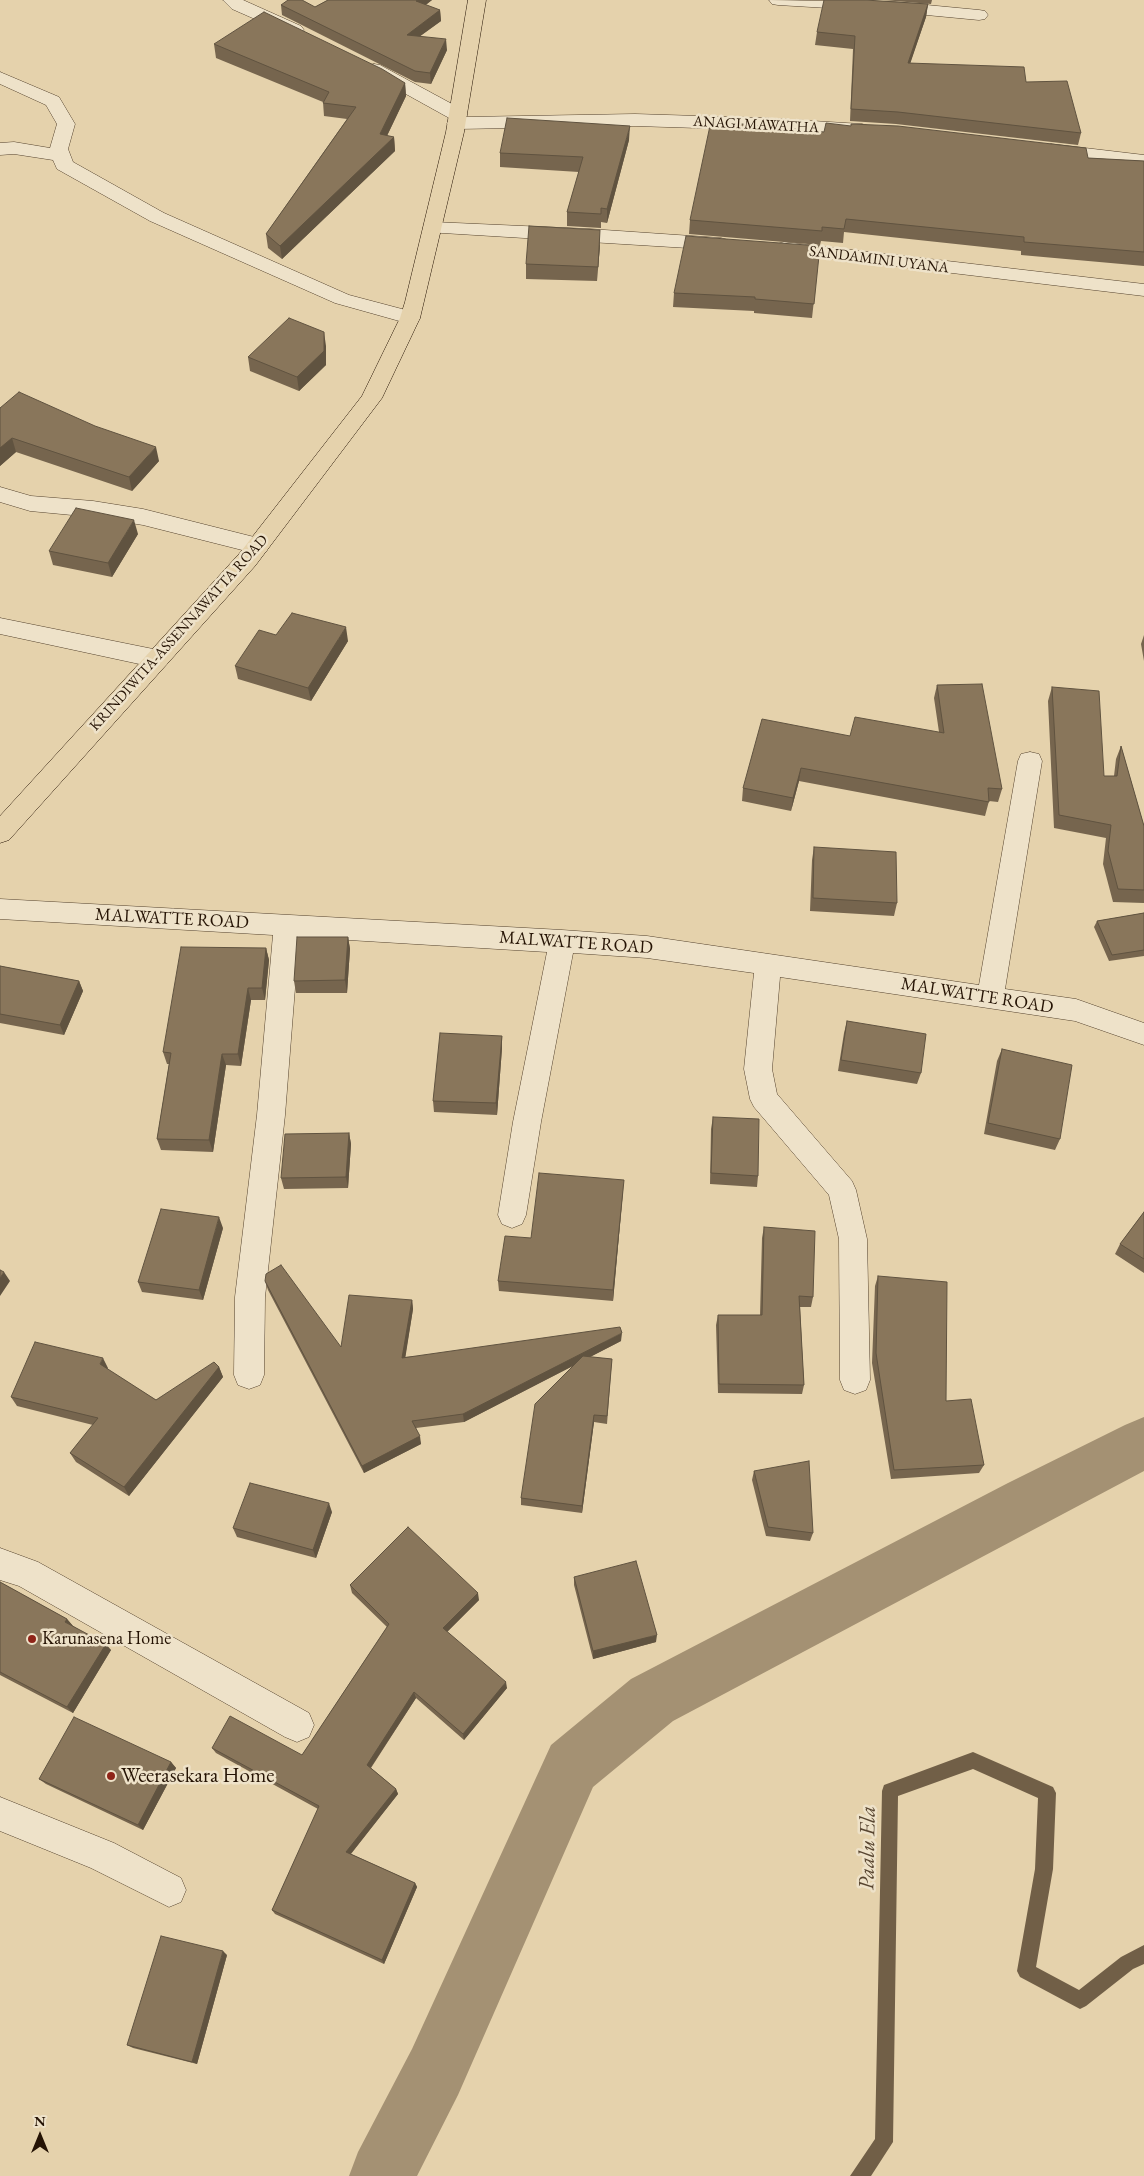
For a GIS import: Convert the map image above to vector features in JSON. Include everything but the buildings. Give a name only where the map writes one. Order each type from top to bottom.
[{"type":"main road","name":"KRINDIWITA-ASSENNAWATTA ROAD","points":[[0,833],[258,546],[371,398],[410,318],[433,228],[457,119],[477,0]]},
{"type":"street","points":[[232,0],[238,6],[311,38]]},
{"type":"street","points":[[778,0],[895,6],[979,15]]},
{"type":"street","points":[[355,60],[457,119]]},
{"type":"street","points":[[0,77],[53,102],[66,124],[59,149],[64,164],[158,217],[342,299],[410,318]]},
{"type":"street","name":"ANAGI MAWATHA","points":[[457,119],[635,120],[763,124],[878,131]]},
{"type":"street","points":[[0,149],[14,148],[61,156]]},
{"type":"street","points":[[1033,148],[1144,160]]},
{"type":"street","name":"SANDAMINI UYANA","points":[[433,228],[590,235],[754,246],[1144,290]]},
{"type":"street","points":[[0,494],[30,503],[92,509],[143,517],[258,546]]},
{"type":"street","points":[[0,626],[158,658]]},
{"type":"street","points":[[990,998],[1010,864],[1030,761]]},
{"type":"street","name":"MALWATTE ROAD","points":[[0,909],[647,947],[1076,1010],[1144,1034]]},
{"type":"street","points":[[248,1375],[250,1297],[271,1115],[286,926]]},
{"type":"street","points":[[512,1215],[527,1122],[562,941]]},
{"type":"street","points":[[768,964],[758,1069],[764,1099],[842,1190],[853,1239],[854,1380]]},
{"type":"street","points":[[0,1564],[27,1573],[297,1725]]},
{"type":"street","points":[[0,1814],[102,1855],[169,1890]]},
{"type":"waterway","points":[[382,2176],[435,2072],[572,1766],[652,1700],[1144,1443]]},
{"type":"waterway","name":"Paalu Ela","points":[[859,2176],[884,2142],[890,1791],[973,1760],[1047,1793],[1044,1869],[1026,1971],[1080,2000],[1127,1963],[1144,1954]]},
{"type":"place","name":"Karunasena Home","points":[[32,1639]]},
{"type":"place","name":"Weerasekara Home","points":[[111,1776]]}]
